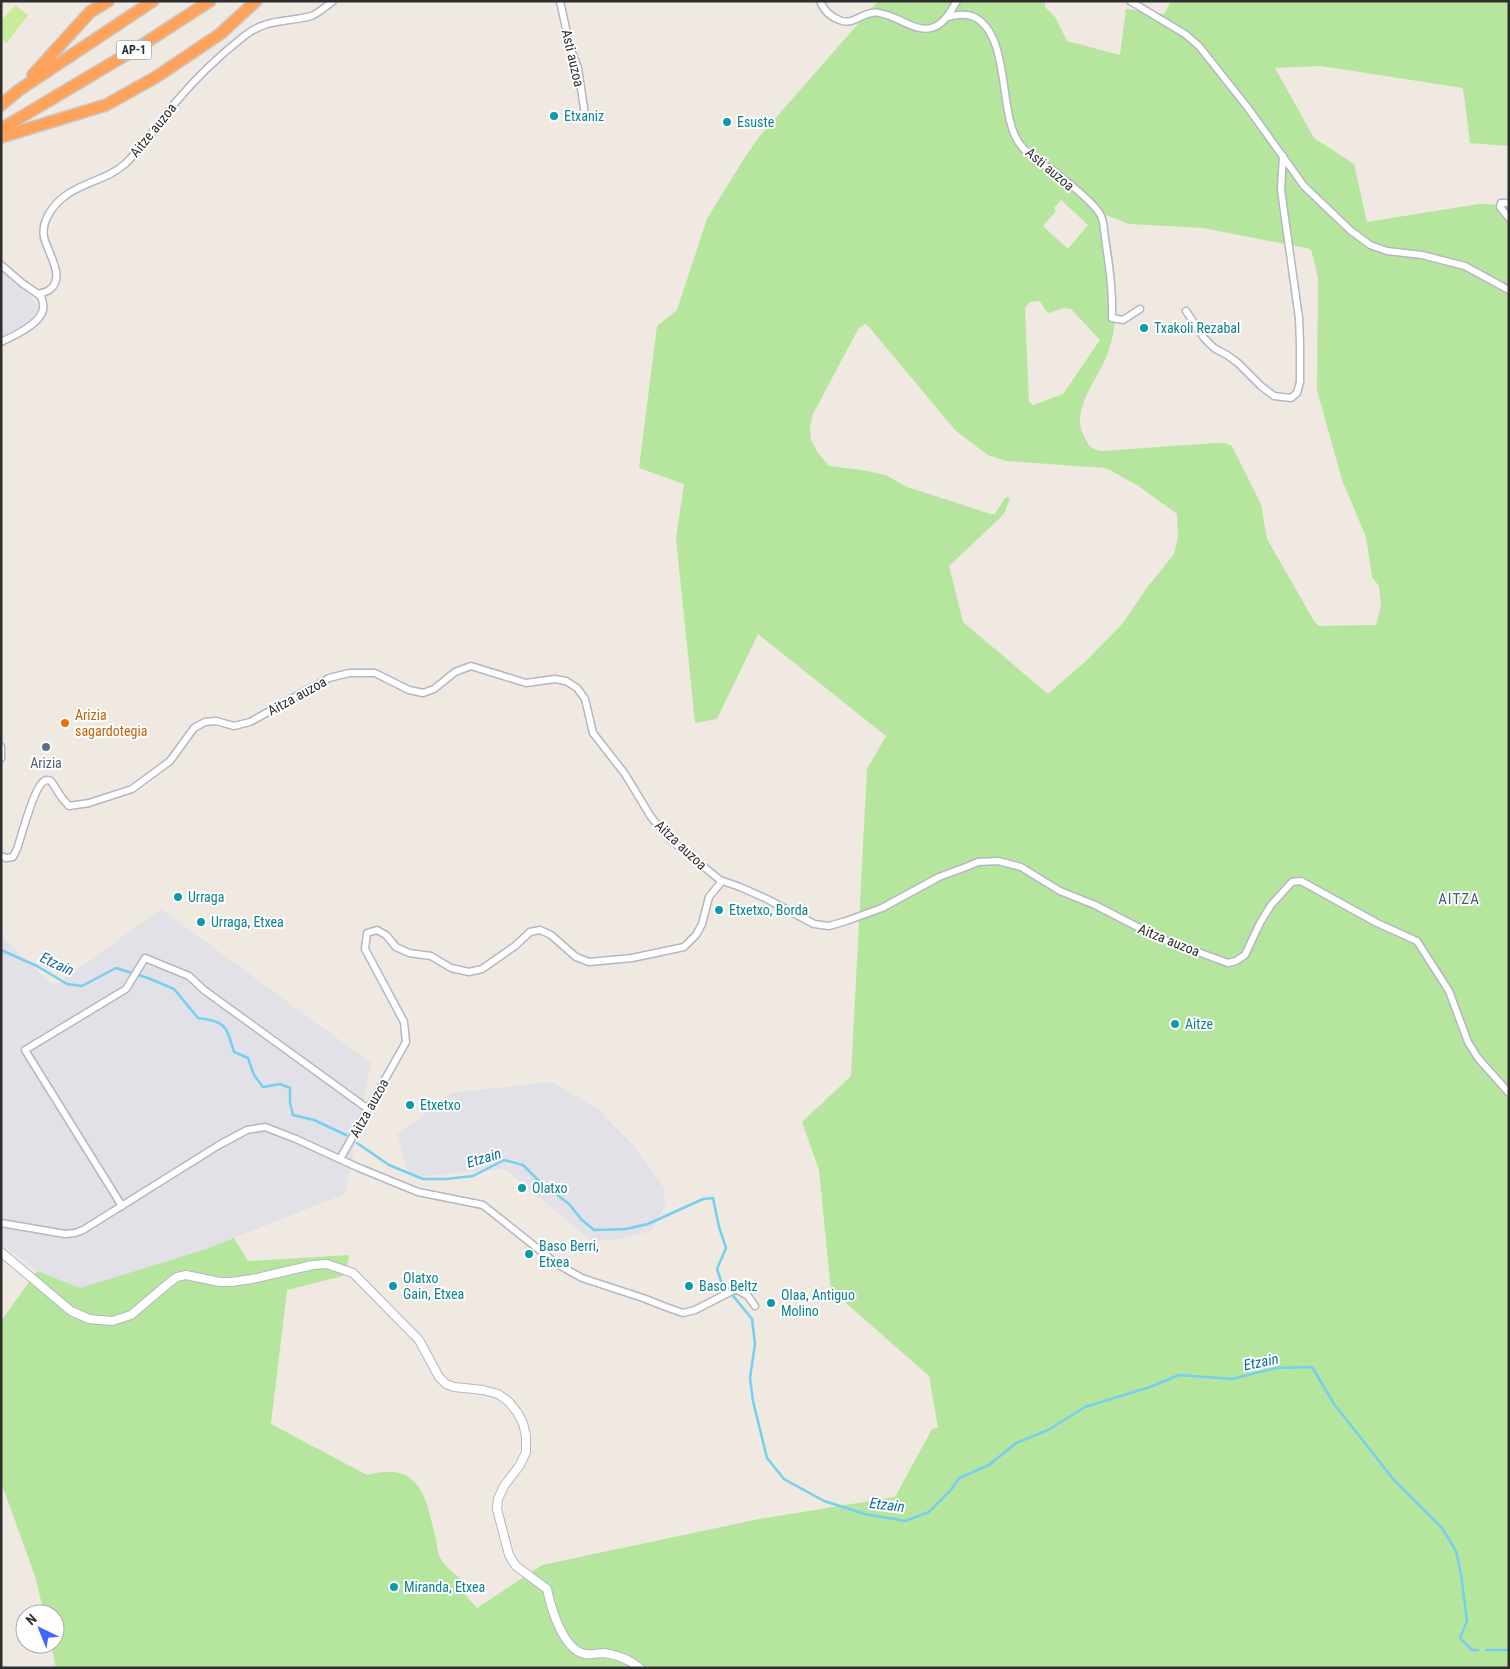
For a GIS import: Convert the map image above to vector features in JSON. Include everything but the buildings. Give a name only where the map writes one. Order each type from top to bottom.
[{"type":"highway","points":[[18,90],[90,12],[108,1]]},
{"type":"highway","name":"AP-1","points":[[1,105],[18,90],[153,1]]},
{"type":"highway","name":"AP-1","points":[[1,130],[204,7],[210,1]]},
{"type":"highway","points":[[1,137],[106,105],[156,77],[220,34],[256,1]]},
{"type":"street","name":"Aitze auzoa","points":[[38,294],[49,290],[54,284],[56,276],[56,268],[44,237],[44,224],[53,206],[73,190],[105,177],[125,164],[142,146],[188,88],[243,37],[257,27],[269,22],[313,16],[333,1]]},
{"type":"street","name":"Asti auzoa","points":[[560,1],[570,47],[578,68],[585,115]]},
{"type":"street","points":[[820,1],[828,14],[843,21],[851,22],[872,13],[884,14],[901,19],[922,29],[942,24],[957,1]]},
{"type":"street","points":[[1130,1],[1185,34],[1199,46],[1248,108],[1304,186],[1350,230],[1370,245],[1387,251],[1422,255],[1465,266],[1509,290]]},
{"type":"street","name":"Asti auzoa","points":[[947,16],[966,15],[974,17],[986,28],[994,42],[1003,72],[1010,122],[1019,143],[1041,163],[1059,175],[1096,208],[1101,216],[1110,269],[1113,299],[1112,318],[1123,320],[1140,309]]},
{"type":"street","points":[[1186,310],[1204,338],[1214,348],[1238,363],[1274,396],[1291,398],[1297,393],[1300,382],[1299,318],[1281,190],[1283,156]]},
{"type":"street","points":[[1509,203],[1501,203],[1500,207],[1509,218]]},
{"type":"street","points":[[1,265],[22,283],[42,296],[44,308],[40,318],[1,342]]},
{"type":"street","name":"Aitza auzoa","points":[[1,856],[6,858],[13,857],[41,783],[45,780],[51,781],[69,806],[89,803],[132,789],[170,761],[194,728],[205,722],[216,721],[234,726],[250,722],[329,678],[349,673],[375,673],[409,690],[423,693],[434,689],[456,672],[470,666],[526,683],[555,679],[566,681],[576,688],[585,700],[593,733],[625,774],[651,817],[671,840],[722,881],[767,899],[814,924],[828,926],[882,908],[939,877],[978,862],[998,861],[1021,867],[1060,891],[1095,905],[1157,937],[1228,963],[1236,961],[1245,955],[1260,923],[1272,905],[1292,882],[1301,881],[1377,923],[1417,941],[1449,991],[1468,1042],[1478,1058],[1509,1093]]},
{"type":"street","points":[[1,746],[1,758]]},
{"type":"street","name":"Aitza auzoa","points":[[340,1159],[406,1042],[404,1022],[365,949],[367,933],[377,930],[386,935],[396,947],[408,953],[431,956],[451,968],[468,972],[482,968],[515,946],[530,932],[540,930],[552,935],[576,957],[589,962],[632,958],[684,947],[696,935],[702,924],[708,897],[722,881]]},
{"type":"street","points":[[122,1206],[25,1050],[126,989],[145,958],[188,976],[204,990],[368,1109]]},
{"type":"street","points":[[1,1223],[65,1234],[75,1233],[219,1145],[248,1130],[265,1127],[296,1138],[418,1192],[483,1205],[556,1264],[582,1278],[683,1313],[695,1310],[735,1290],[748,1296],[755,1306]]},
{"type":"street","points":[[1,1252],[71,1310],[89,1318],[112,1321],[130,1315],[170,1282],[177,1277],[186,1275],[220,1282],[231,1282],[327,1264],[353,1273],[419,1340],[439,1377],[446,1384],[498,1394],[508,1401],[517,1412],[523,1423],[526,1436],[526,1452],[520,1466],[504,1486],[498,1499],[497,1510],[509,1555],[516,1566],[547,1589],[549,1601],[566,1642],[575,1651],[586,1654],[603,1653],[626,1658],[640,1668]]},
{"type":"shaded area","points":[[1,269],[22,286],[40,308],[35,317],[23,327],[1,339]]},
{"type":"shaded area","points":[[161,909],[371,1063],[345,1194],[203,1250],[80,1288],[37,1271],[1,1243],[1,936],[54,986]]},
{"type":"shaded area","points":[[551,1082],[597,1108],[633,1145],[664,1188],[665,1206],[651,1231],[619,1239],[592,1241],[505,1169],[409,1177],[397,1135],[452,1093]]},
{"type":"green space","points":[[878,1],[1045,1],[1045,7],[1055,17],[1067,41],[1120,55],[1126,9],[1164,14],[1171,1],[1509,1],[1509,146],[1470,143],[1463,88],[1321,66],[1275,68],[1314,138],[1354,164],[1367,222],[1479,204],[1509,205],[1509,1668],[56,1668],[53,1654],[65,1654],[65,1604],[42,1604],[36,1579],[1,1482],[1,1321],[37,1271],[80,1288],[203,1250],[234,1238],[248,1261],[349,1255],[346,1275],[287,1290],[271,1424],[367,1475],[385,1472],[399,1473],[410,1478],[424,1496],[441,1559],[462,1580],[462,1591],[477,1608],[542,1565],[759,1519],[895,1497],[932,1429],[938,1428],[929,1376],[831,1290],[819,1170],[802,1122],[851,1076],[867,769],[886,736],[758,634],[717,719],[695,723],[676,538],[684,484],[639,468],[657,326],[677,310],[707,219],[759,137]],"holes":[[[1061,200],[1088,225],[1068,249],[1043,226],[1056,211],[1054,208]],[[1106,215],[1129,224],[1203,228],[1311,249],[1318,278],[1317,390],[1342,480],[1366,537],[1372,577],[1379,586],[1381,605],[1376,625],[1319,626],[1314,621],[1267,539],[1261,504],[1232,446],[1225,443],[1216,443],[1101,451],[1091,447],[1089,444],[1080,425],[1081,410],[1087,394],[1104,363],[1115,321],[1116,286]],[[1040,301],[1046,311],[1050,313],[1063,308],[1071,309],[1100,340],[1063,394],[1033,405],[1029,402],[1025,308],[1030,302]],[[865,324],[956,431],[988,455],[1006,461],[1106,468],[1137,485],[1177,514],[1178,537],[1174,554],[1146,589],[1123,623],[1087,660],[1048,694],[963,622],[949,566],[998,520],[1005,512],[1010,499],[1008,497],[1005,498],[995,514],[991,514],[907,487],[886,475],[829,466],[818,453],[811,440],[810,427],[813,414],[859,328]]]},
{"type":"green space","points":[[15,5],[28,15],[7,43],[1,38],[1,22]]},
{"type":"waterway","name":"Etzain","points":[[1,950],[37,966],[67,984],[82,986],[116,968],[174,989],[198,1018],[214,1021],[224,1026],[234,1052],[248,1058],[254,1075],[263,1087],[280,1084],[290,1088],[290,1103],[293,1115],[314,1120],[346,1135]]},
{"type":"waterway","name":"Etzain","points":[[357,1143],[389,1165],[423,1179],[473,1176],[504,1160],[523,1165],[538,1180],[569,1204],[582,1220],[594,1230],[626,1229],[648,1224],[703,1199],[713,1198],[726,1248],[717,1269],[721,1281],[752,1319],[755,1344],[750,1378],[753,1401],[767,1458],[784,1479],[824,1501],[865,1514],[905,1521],[929,1512],[950,1491],[959,1478],[989,1465],[1016,1443],[1048,1430],[1085,1407],[1150,1387],[1179,1375],[1232,1379],[1276,1368],[1312,1367],[1334,1404],[1394,1480],[1442,1528],[1456,1551],[1467,1621],[1460,1638],[1472,1650],[1478,1650]]},
{"type":"waterway","name":"Etzain","points":[[1486,1650],[1509,1650]]},
{"type":"place","name":"Etxaniz","points":[[554,116]]},
{"type":"place","name":"Esuste","points":[[727,122]]},
{"type":"place","name":"Txakoli Rezabal","points":[[1144,328]]},
{"type":"place","name":"Arizia sagardotegia","points":[[65,723]]},
{"type":"place","name":"Arizia","points":[[46,747]]},
{"type":"place","name":"Urraga","points":[[178,897]]},
{"type":"place","name":"Etxetxo, Borda","points":[[719,910]]},
{"type":"place","name":"Urraga, Etxea","points":[[201,922]]},
{"type":"place","name":"Aitze","points":[[1175,1024]]},
{"type":"place","name":"Etxetxo","points":[[410,1105]]},
{"type":"place","name":"Olatxo","points":[[522,1188]]},
{"type":"place","name":"Baso Berri, Etxea","points":[[529,1254]]},
{"type":"place","name":"Olatxo Gain, Etxea","points":[[393,1286]]},
{"type":"place","name":"Baso Beltz","points":[[689,1286]]},
{"type":"place","name":"Olaa, Antiguo Molino","points":[[771,1303]]},
{"type":"place","name":"Miranda, Etxea","points":[[394,1587]]},
{"type":"district","name":"AITZA","points":[[1459,899]]}]
